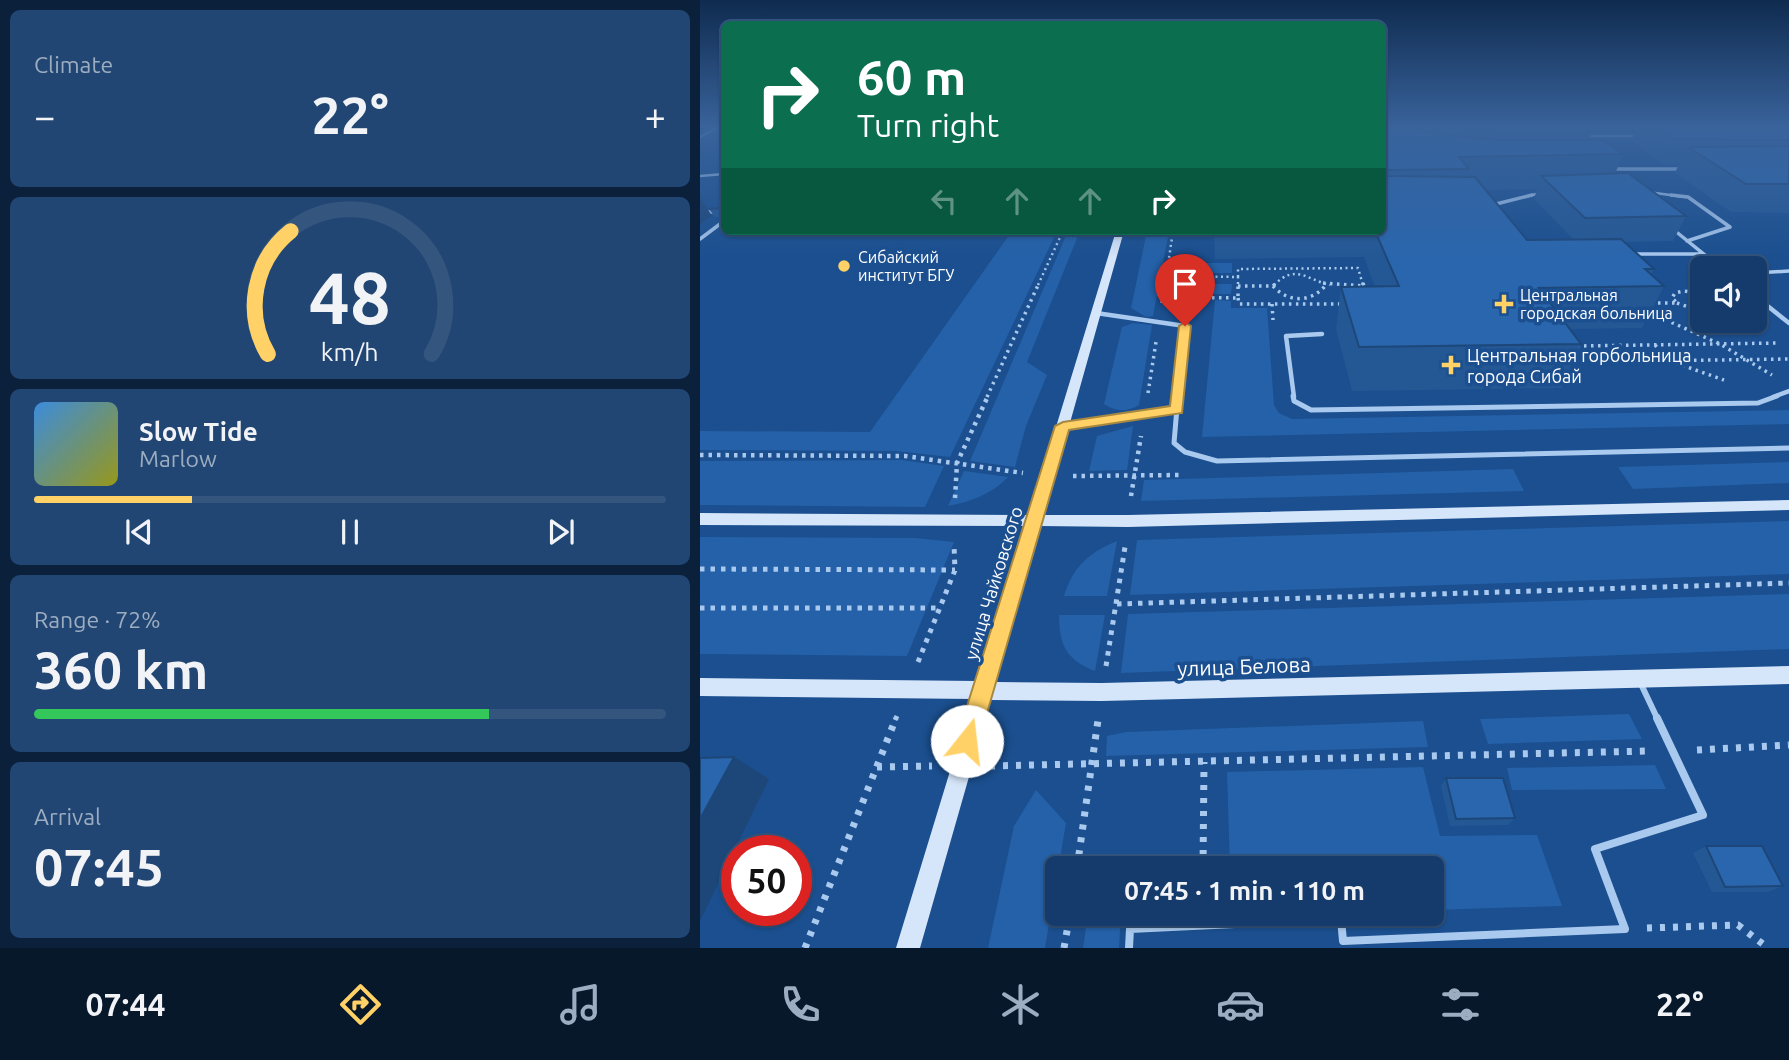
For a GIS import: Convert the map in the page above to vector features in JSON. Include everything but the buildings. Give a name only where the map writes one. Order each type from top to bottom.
[{"type":"main road","name":"улица Чайковского","points":[[908,948],[1119,235]]},
{"type":"main road","points":[[700,519],[1034,522],[1789,505]]},
{"type":"main road","name":"улица Белова","points":[[700,687],[1102,692],[1789,675]]},
{"type":"lane","points":[[700,176],[721,174]]},
{"type":"lane","points":[[1648,192],[1688,197],[1730,227],[1687,241]]},
{"type":"lane","points":[[1490,205],[1551,193]]},
{"type":"lane","points":[[700,212],[721,212]]},
{"type":"lane","points":[[700,239],[721,223]]},
{"type":"lane","points":[[1666,223],[1706,256]]},
{"type":"lane","points":[[1627,254],[1703,254]]},
{"type":"lane","points":[[1767,272],[1789,271]]},
{"type":"lane","points":[[1767,306],[1789,323]]},
{"type":"lane","points":[[1096,313],[1185,326],[1174,443],[1185,452],[1217,461],[1789,448]]},
{"type":"lane","points":[[1322,334],[1286,336],[1294,401],[1311,410],[1758,403],[1789,391]]},
{"type":"lane","points":[[1063,426],[1177,410]]},
{"type":"lane","points":[[1129,948],[1130,929],[1341,919],[1343,941],[1625,929],[1595,849],[1703,815],[1639,679]]},
{"type":"path","points":[[805,948],[955,570],[953,520],[957,463],[1061,235]]},
{"type":"path","points":[[1296,268],[1298,274]]},
{"type":"path","points":[[1356,304],[1304,301],[1239,304],[1238,269],[1358,268],[1367,295]]},
{"type":"path","points":[[1238,286],[1273,286],[1283,276],[1298,274],[1311,275],[1326,285],[1364,286]]},
{"type":"path","points":[[1166,276],[1238,277]]},
{"type":"path","points":[[1273,286],[1289,298],[1304,301],[1315,297],[1326,285]]},
{"type":"path","points":[[1677,303],[1672,298],[1675,293],[1690,291]]},
{"type":"path","points":[[1163,297],[1238,298]]},
{"type":"path","points":[[1690,308],[1677,303],[1641,306],[1720,344],[1779,379]]},
{"type":"path","points":[[1571,346],[1785,343]]},
{"type":"path","points":[[1654,345],[1670,361],[1774,397]]},
{"type":"path","points":[[1566,362],[1789,359]]},
{"type":"path","points":[[700,569],[955,570]]},
{"type":"path","points":[[1079,856],[1117,604],[1789,583]]},
{"type":"path","points":[[700,608],[940,608]]},
{"type":"path","points":[[877,767],[1092,765],[1673,751],[1789,745]]},
{"type":"path","points":[[1203,856],[1204,762]]},
{"type":"path","points":[[1625,929],[1738,925],[1768,948]]},
{"type":"path","points":[[1064,948],[1068,926]]},
{"type":"shaded area","points":[[1009,235],[1055,235],[950,457],[896,451],[700,450],[700,431],[870,432]]},
{"type":"shaded area","points":[[1066,235],[1078,235],[1027,362],[1047,375],[1026,426],[1015,467],[970,461]]},
{"type":"shaded area","points":[[1146,235],[1168,235],[1153,316],[1146,317],[1131,308]]},
{"type":"shaded area","points":[[1187,263],[1232,263],[1232,273],[1185,273]]},
{"type":"shaded area","points":[[1184,284],[1232,284],[1231,294],[1181,294]]},
{"type":"shaded area","points":[[1215,300],[1231,301],[1231,308],[1267,308],[1274,405],[1279,413],[1292,419],[1789,410],[1789,424],[1202,437]]},
{"type":"shaded area","points":[[1133,323],[1152,325],[1139,405],[1117,410],[1104,404],[1122,327]]},
{"type":"shaded area","points":[[1133,426],[1127,470],[1089,471],[1097,436]]},
{"type":"shaded area","points":[[902,460],[944,466],[925,507],[700,505],[700,461]]},
{"type":"shaded area","points":[[1789,462],[1789,483],[1633,489],[1618,467]]},
{"type":"shaded area","points":[[1513,469],[1524,491],[1141,501],[1144,480]]},
{"type":"shaded area","points":[[964,471],[1008,477],[980,496],[948,506]]},
{"type":"shaded area","points":[[1789,521],[1789,574],[1130,595],[1137,540]]},
{"type":"shaded area","points":[[700,537],[915,538],[954,542],[907,656],[700,654]]},
{"type":"shaded area","points":[[1117,541],[1107,596],[1064,596],[1072,577],[1083,562]]},
{"type":"shaded area","points":[[1789,594],[1789,649],[1121,673],[1128,614]]},
{"type":"shaded area","points":[[1059,615],[1105,615],[1095,671],[1085,667],[1066,651]]},
{"type":"shaded area","points":[[1629,714],[1642,739],[1488,744],[1480,719]]},
{"type":"shaded area","points":[[1423,721],[1428,747],[1106,756],[1107,736],[1126,732]]},
{"type":"shaded area","points":[[1655,765],[1666,789],[1512,790],[1507,768]]},
{"type":"shaded area","points":[[1423,767],[1440,836],[1537,835],[1562,906],[1444,910],[1444,856],[1230,856],[1227,772]]},
{"type":"shaded area","points":[[1036,790],[1066,823],[1060,856],[1045,856],[1045,926],[1049,926],[1045,948],[988,948],[1014,826]]},
{"type":"shaded area","points":[[1086,926],[1121,926],[1119,948],[1083,948]]},
{"type":"place","name":"Сибайский институт БГУ","points":[[844,266]]},
{"type":"place","name":"Центральная городская больница","points":[[1504,304]]},
{"type":"place","name":"Центральная горбольница города Сибай","points":[[1451,365]]},
{"type":"route","points":[[967,741],[1063,426],[1177,410],[1185,326]]}]
